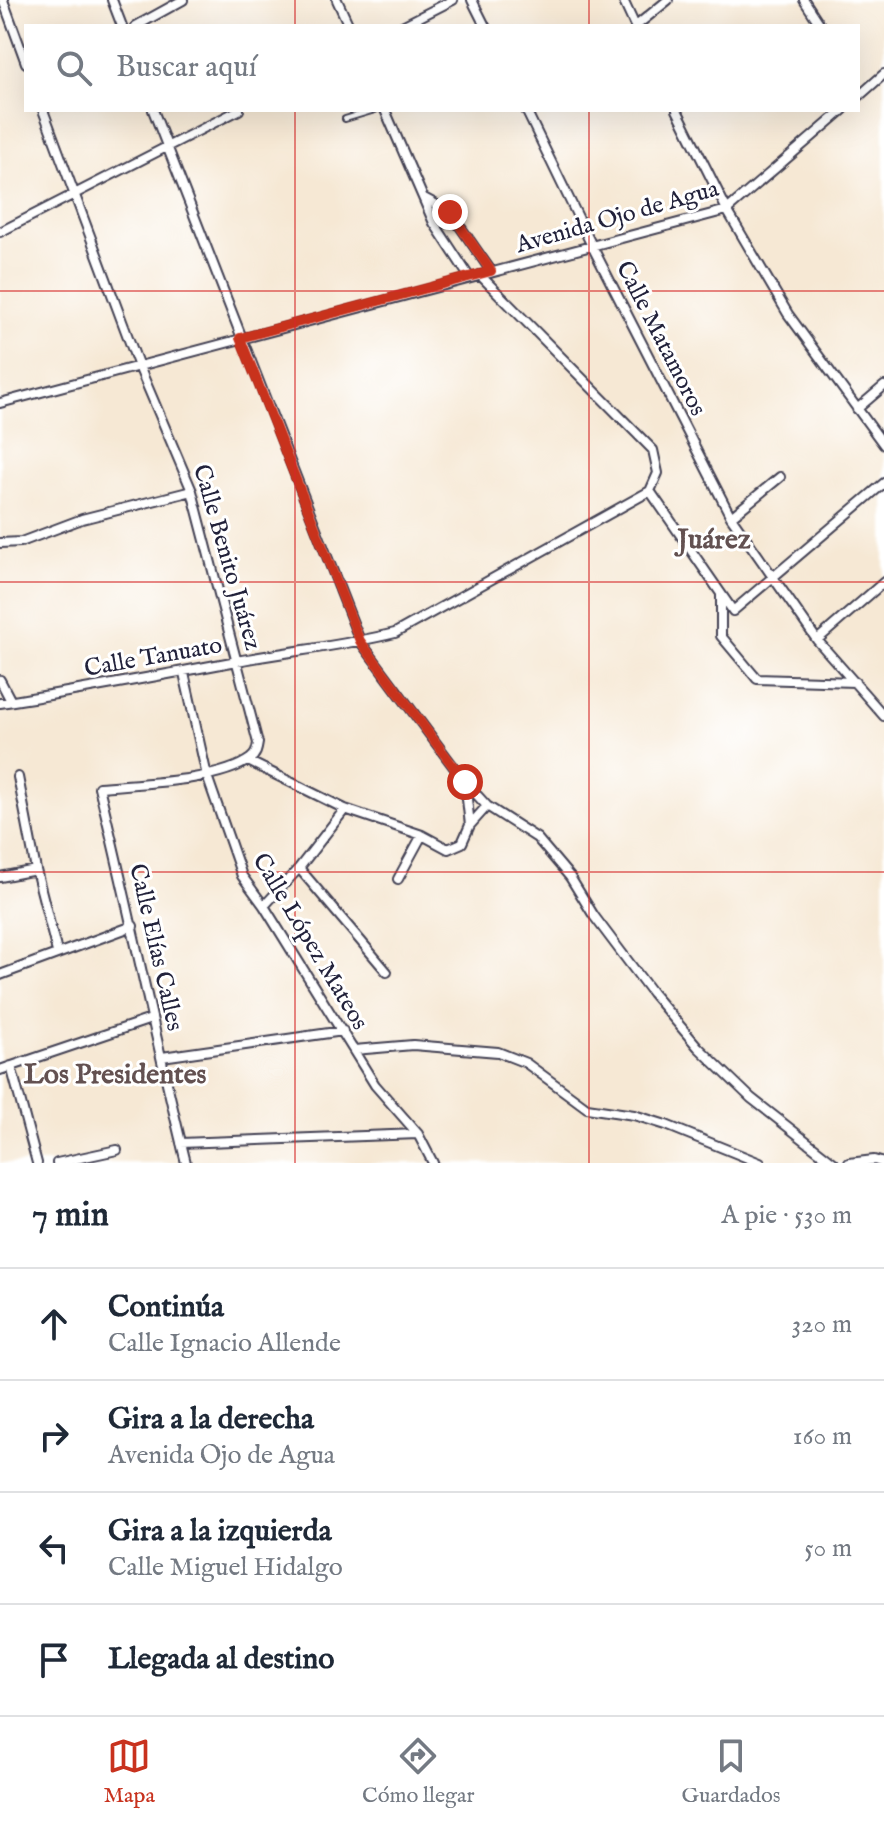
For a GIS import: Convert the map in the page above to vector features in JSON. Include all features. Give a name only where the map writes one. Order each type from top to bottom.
[{"type":"street","points":[[3,0],[24,58]]},
{"type":"street","points":[[112,0],[121,24]]},
{"type":"street","points":[[140,24],[183,0]]},
{"type":"street","points":[[337,0],[348,24]]},
{"type":"street","points":[[406,24],[453,0]]},
{"type":"street","points":[[472,0],[484,24]]},
{"type":"street","points":[[623,0],[634,24]]},
{"type":"street","points":[[638,24],[668,0]]},
{"type":"street","points":[[804,0],[820,24]]},
{"type":"street","points":[[861,94],[884,74]]},
{"type":"street","name":"Calle Benito Juárez","points":[[44,112],[138,364],[192,491],[258,743],[256,753],[248,761]]},
{"type":"street","points":[[154,112],[360,641],[465,782],[487,806],[537,838],[570,877],[594,916],[652,993],[698,1047],[751,1098],[834,1163]]},
{"type":"street","points":[[0,232],[235,112]]},
{"type":"street","points":[[386,112],[434,223],[470,278]]},
{"type":"street","name":"Calle Matamoros","points":[[527,112],[731,517],[817,640],[884,716]]},
{"type":"street","points":[[678,112],[727,210],[788,314],[884,445]]},
{"type":"street","name":"Avenida Ojo de Agua","points":[[0,403],[727,210],[841,112]]},
{"type":"street","points":[[424,198],[450,212],[491,271]]},
{"type":"street","points":[[480,275],[653,450],[658,473],[650,491],[733,611],[884,483]]},
{"type":"street","points":[[857,409],[884,386]]},
{"type":"street","points":[[731,517],[780,477]]},
{"type":"street","points":[[0,543],[21,542],[82,519],[192,491]]},
{"type":"street","name":"Calle Tanuato","points":[[0,703],[184,673],[395,633],[650,491]]},
{"type":"street","points":[[817,640],[884,582]]},
{"type":"street","points":[[722,594],[721,636],[757,679],[855,682]]},
{"type":"street","name":"Calle López Mateos","points":[[184,673],[207,776],[242,876],[264,906],[375,1085],[418,1134],[433,1163]]},
{"type":"street","points":[[0,680],[11,701]]},
{"type":"street","points":[[207,776],[248,761],[345,809],[422,835],[448,849],[462,843],[470,825],[487,806]]},
{"type":"street","name":"Calle Elías Calles","points":[[186,1163],[99,787],[207,776]]},
{"type":"street","points":[[18,777],[36,870],[57,952]]},
{"type":"street","points":[[465,782],[470,825]]},
{"type":"street","points":[[264,906],[299,868],[345,809]]},
{"type":"street","points":[[398,879],[422,835]]},
{"type":"street","points":[[299,868],[387,972]]},
{"type":"street","points":[[0,877],[36,870]]},
{"type":"street","points":[[0,975],[133,926]]},
{"type":"street","points":[[0,1070],[151,1019]]},
{"type":"street","points":[[162,1057],[343,1031]]},
{"type":"street","points":[[354,1050],[413,1045],[498,1052],[526,1063],[587,1108],[634,1115],[666,1125],[760,1163]]},
{"type":"street","points":[[11,1066],[37,1163]]},
{"type":"street","points":[[181,1143],[418,1134]]},
{"type":"street","points":[[57,1163],[117,1150]]},
{"type":"street","points":[[849,1163],[874,1160],[884,1163]]},
{"type":"lane","points":[[345,119],[368,112]]},
{"type":"district","name":"Juárez","points":[[714,538]]},
{"type":"district","name":"Los Presidentes","points":[[115,1073]]},
{"type":"route","points":[[450,212],[491,271],[240,338],[360,641],[465,782]]}]
